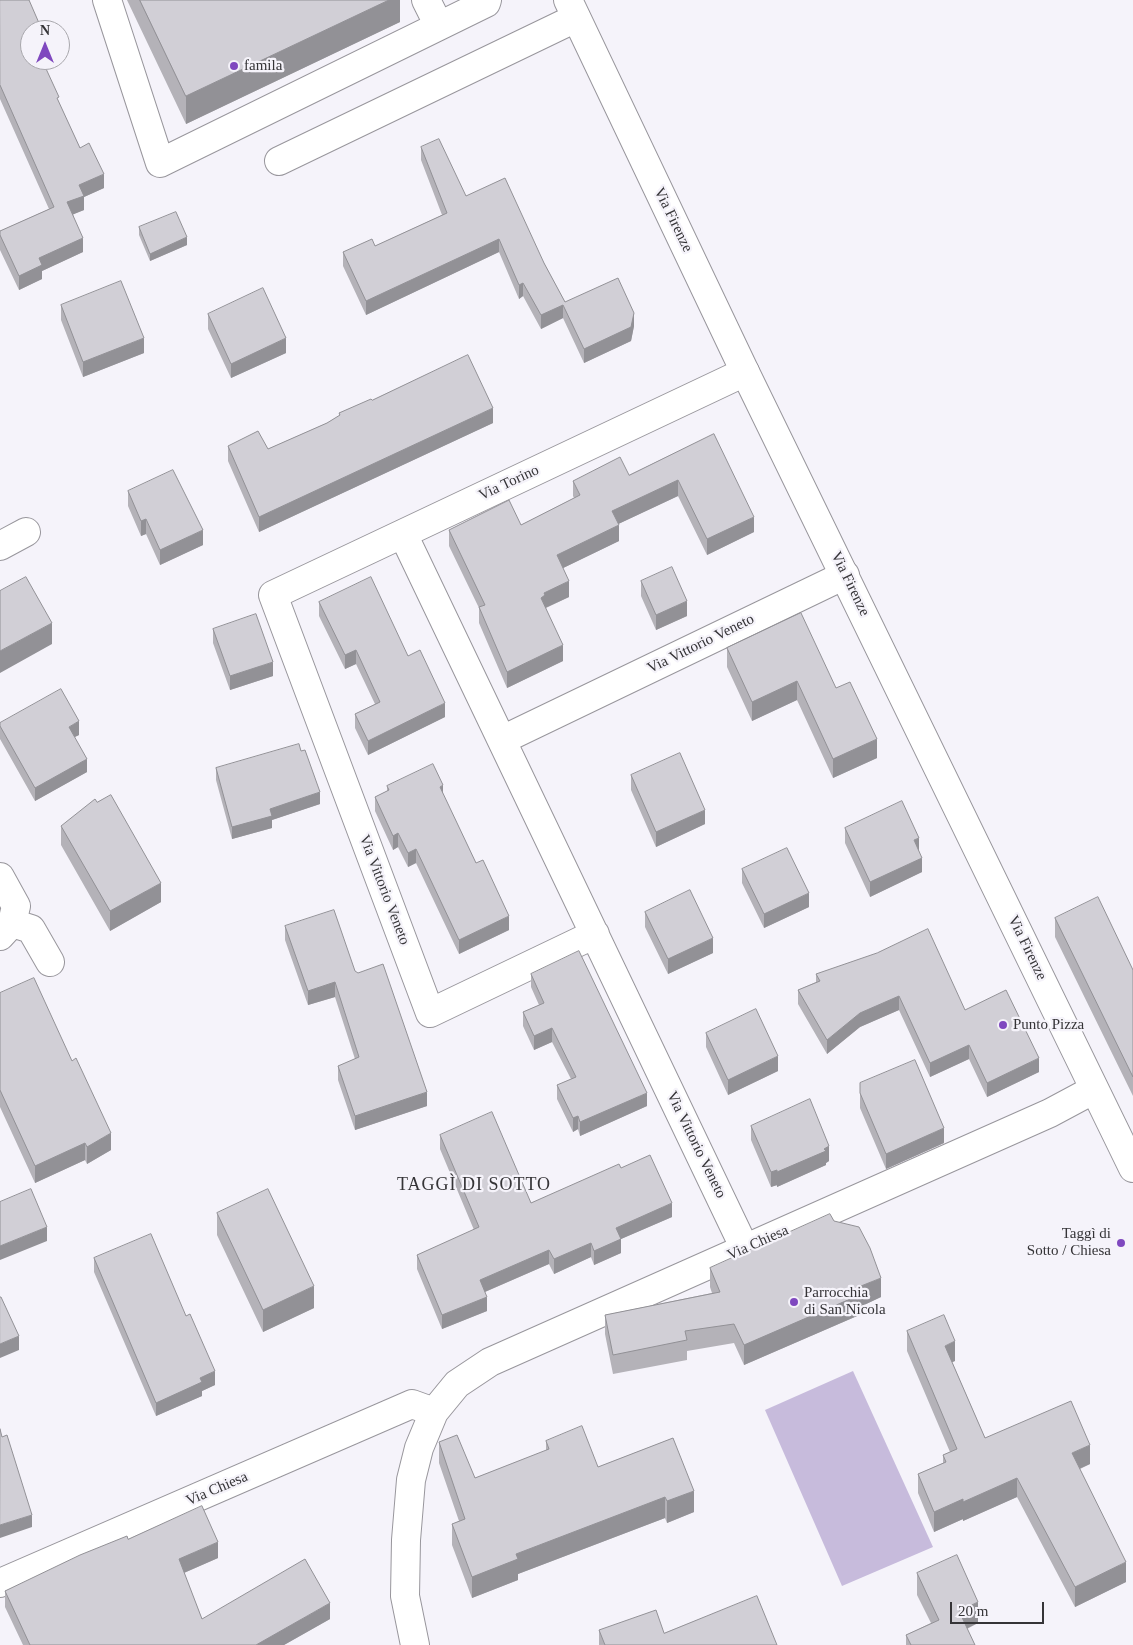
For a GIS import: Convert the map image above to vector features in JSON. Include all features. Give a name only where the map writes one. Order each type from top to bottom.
[{"type":"street","points":[[107,0],[160,163],[486,4],[487,0]]},
{"type":"street","points":[[426,0],[438,26]]},
{"type":"street","points":[[279,161],[572,9]]},
{"type":"street","name":"Via Firenze","points":[[572,9],[745,372],[1133,1168]]},
{"type":"street","name":"Via Torino","points":[[273,595],[745,372]]},
{"type":"street","points":[[0,546],[26,532]]},
{"type":"street","name":"Via Vittorio Veneto","points":[[403,534],[745,1248]]},
{"type":"street","name":"Via Vittorio Veneto","points":[[502,740],[845,575]]},
{"type":"street","name":"Via Vittorio Veneto","points":[[273,595],[430,1014],[595,934]]},
{"type":"street","points":[[0,878],[16,906],[6,929],[31,929],[50,962]]},
{"type":"street","name":"Via Chiesa","points":[[415,1645],[405,1596],[406,1540],[411,1480],[419,1448],[434,1412],[457,1384],[490,1362],[1050,1113],[1094,1090]]},
{"type":"street","name":"Via Chiesa","points":[[0,1583],[412,1404],[434,1412]]},
{"type":"shaded area","points":[[853,1371],[933,1547],[842,1586],[765,1410]]},
{"type":"building","points":[[0,0],[29,0],[38,20],[20,20],[20,70],[47,70],[80,148],[89,143],[104,174],[79,185],[84,196],[67,202],[83,238],[39,258],[42,265],[19,276],[0,235],[0,231],[54,207],[0,85]]},
{"type":"building","name":"famila","points":[[140,0],[389,0],[186,96]]},
{"type":"building","points":[[439,139],[466,196],[505,178],[544,263],[565,302],[618,278],[634,313],[631,327],[584,349],[563,305],[541,315],[523,283],[519,285],[499,239],[366,301],[343,252],[372,239],[375,246],[447,213],[421,147]]},
{"type":"building","points":[[176,212],[187,237],[150,254],[139,227]]},
{"type":"building","points":[[121,281],[144,338],[83,362],[61,305]]},
{"type":"building","points":[[263,288],[286,338],[231,364],[208,314]]},
{"type":"building","points":[[468,355],[493,408],[259,517],[228,446],[258,431],[268,449],[327,423],[340,415],[339,413],[372,400]]},
{"type":"building","points":[[714,434],[754,517],[707,539],[678,480],[612,511],[619,525],[557,555],[569,581],[544,593],[545,595],[541,598],[563,645],[507,672],[479,607],[485,605],[449,530],[509,500],[521,525],[580,495],[573,481],[620,457],[629,475]]},
{"type":"building","points":[[173,470],[203,530],[160,550],[146,519],[141,521],[128,491]]},
{"type":"building","points":[[672,567],[687,601],[656,615],[641,581]]},
{"type":"building","points":[[26,577],[52,623],[0,651],[0,591]]},
{"type":"building","points":[[371,577],[408,656],[420,650],[445,703],[368,741],[355,714],[380,702],[356,650],[345,655],[319,602]]},
{"type":"building","points":[[801,613],[836,688],[850,682],[877,739],[833,759],[797,681],[752,702],[727,648]]},
{"type":"building","points":[[256,614],[273,662],[230,676],[213,629]]},
{"type":"building","points":[[61,689],[79,721],[69,727],[87,759],[35,788],[0,723]]},
{"type":"building","points":[[299,744],[301,751],[305,750],[320,792],[270,809],[272,816],[232,827],[216,768]]},
{"type":"building","points":[[680,753],[705,810],[656,832],[631,775]]},
{"type":"building","points":[[433,764],[443,785],[440,787],[476,863],[483,860],[509,916],[459,940],[416,849],[408,853],[398,833],[393,836],[375,797],[389,790],[387,786]]},
{"type":"building","points":[[111,795],[161,883],[110,911],[61,826],[95,799],[97,802]]},
{"type":"building","points":[[902,801],[919,838],[914,840],[922,858],[870,882],[845,828]]},
{"type":"building","points":[[787,848],[809,893],[764,914],[742,869]]},
{"type":"building","points":[[690,890],[713,938],[668,959],[645,912]]},
{"type":"building","points":[[1098,897],[1133,970],[1133,1077],[1055,918]]},
{"type":"building","points":[[334,910],[355,971],[358,973],[383,964],[427,1092],[355,1116],[338,1066],[359,1057],[335,982],[308,991],[285,926]]},
{"type":"building","points":[[928,929],[965,1010],[1006,990],[1039,1058],[987,1083],[969,1045],[930,1063],[899,996],[860,1013],[827,1040],[798,990],[820,981],[816,974],[877,953]]},
{"type":"building","points":[[579,951],[647,1093],[580,1122],[578,1116],[573,1118],[557,1085],[576,1077],[552,1028],[534,1036],[523,1012],[544,1003],[531,974]]},
{"type":"building","points":[[34,978],[72,1061],[76,1058],[111,1133],[87,1147],[85,1143],[35,1166],[0,1090],[0,993]]},
{"type":"building","points":[[756,1009],[778,1056],[728,1080],[706,1033]]},
{"type":"building","points":[[915,1060],[944,1128],[886,1154],[860,1093],[860,1083]]},
{"type":"building","points":[[810,1099],[829,1146],[824,1149],[826,1151],[777,1172],[777,1170],[771,1172],[751,1126]]},
{"type":"building","points":[[492,1112],[531,1203],[619,1164],[621,1168],[650,1155],[672,1203],[616,1228],[621,1239],[594,1251],[591,1243],[554,1259],[549,1250],[480,1280],[487,1297],[442,1315],[417,1255],[479,1227],[440,1135]]},
{"type":"building","points":[[31,1189],[47,1227],[0,1246],[0,1202]]},
{"type":"building","points":[[268,1189],[314,1286],[263,1310],[217,1213]]},
{"type":"building","points":[[830,1214],[834,1221],[859,1227],[870,1248],[881,1278],[861,1286],[864,1293],[744,1345],[734,1324],[685,1331],[687,1340],[613,1355],[605,1315],[720,1292],[710,1268]]},
{"type":"building","points":[[151,1234],[186,1316],[190,1314],[215,1371],[200,1378],[202,1382],[156,1403],[94,1258]]},
{"type":"building","points":[[0,1297],[19,1336],[0,1344]]},
{"type":"building","points":[[944,1315],[955,1341],[945,1346],[985,1438],[1071,1401],[1090,1445],[1072,1453],[1126,1562],[1075,1587],[1017,1478],[963,1502],[963,1499],[934,1512],[918,1474],[946,1462],[943,1455],[957,1449],[907,1331]]},
{"type":"building","points":[[582,1426],[598,1467],[673,1438],[694,1491],[667,1501],[665,1497],[516,1554],[518,1559],[472,1577],[452,1524],[465,1519],[439,1442],[457,1435],[475,1478],[549,1449],[546,1441]]},
{"type":"building","points":[[0,1429],[2,1437],[7,1435],[32,1515],[0,1525]]},
{"type":"building","points":[[202,1506],[218,1542],[179,1559],[202,1619],[305,1559],[330,1603],[256,1645],[30,1645],[5,1591],[80,1555],[127,1536],[128,1539]]},
{"type":"building","points":[[957,1555],[978,1602],[959,1611],[975,1645],[911,1645],[906,1635],[939,1620],[917,1573]]},
{"type":"building","points":[[757,1596],[777,1645],[605,1645],[599,1630],[656,1610],[664,1633]]},
{"type":"place","name":"famila","points":[[234,66]]},
{"type":"place","name":"Punto Pizza","points":[[1003,1025]]},
{"type":"place","name":"Taggì di Sotto / Chiesa","points":[[1121,1243]]},
{"type":"place","name":"Parrocchia di San Nicola","points":[[794,1302]]},
{"type":"district","name":"TAGGÌ DI SOTTO","points":[[474,1185]]}]
